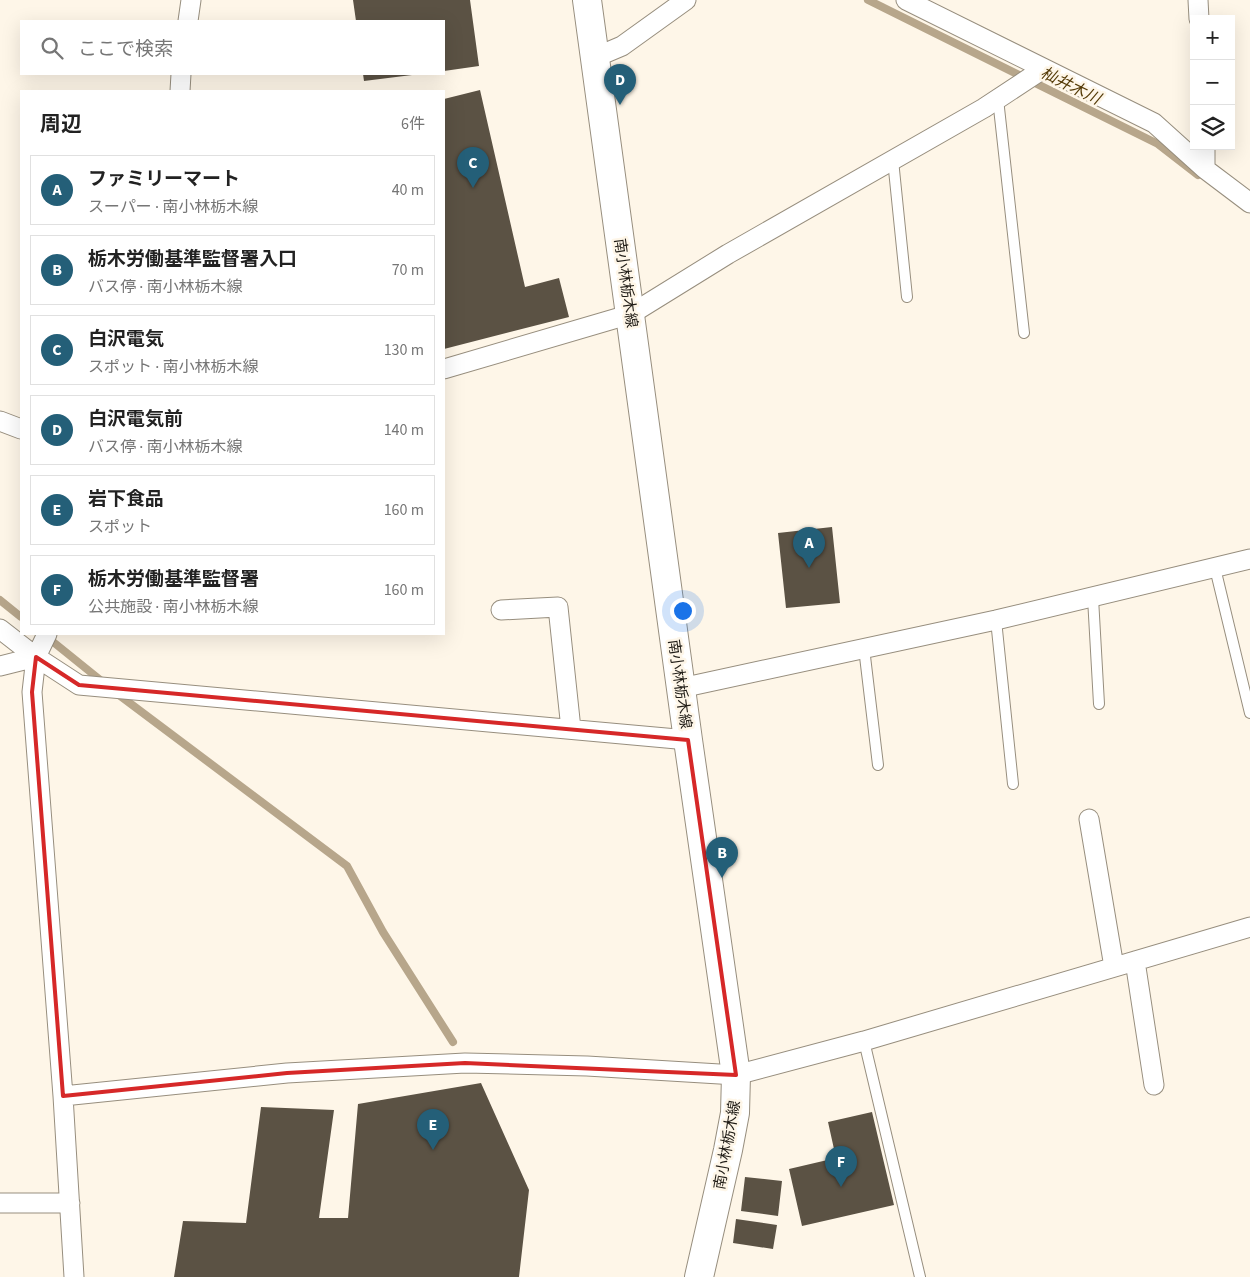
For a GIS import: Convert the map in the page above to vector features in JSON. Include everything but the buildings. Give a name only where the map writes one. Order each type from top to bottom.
[{"type":"main road","name":"南小林栃木線","points":[[588,0],[688,740],[736,1075],[735,1113],[699,1277]]},
{"type":"street","points":[[188,20],[191,0]]},
{"type":"street","points":[[596,56],[622,46],[686,0]]},
{"type":"street","points":[[906,0],[1154,123],[1206,169],[1250,203]]},
{"type":"street","points":[[1198,0],[1199,15]]},
{"type":"street","points":[[445,368],[631,314],[728,254],[893,160],[1043,69]]},
{"type":"street","points":[[180,90],[181,75]]},
{"type":"street","points":[[1204,150],[1206,169]]},
{"type":"street","points":[[0,421],[20,429]]},
{"type":"street","points":[[681,688],[996,620],[1250,559]]},
{"type":"street","points":[[501,610],[558,607],[571,729]]},
{"type":"street","points":[[0,629],[36,657],[79,685],[688,740]]},
{"type":"street","points":[[47,635],[36,657],[32,692],[63,1096],[74,1277]]},
{"type":"street","points":[[0,666],[36,657]]},
{"type":"street","points":[[1089,819],[1114,967]]},
{"type":"street","points":[[63,1096],[287,1073],[464,1063],[587,1066],[736,1075],[864,1041],[1249,929]]},
{"type":"street","points":[[1135,961],[1154,1085]]},
{"type":"street","points":[[0,1203],[70,1203]]},
{"type":"lane","points":[[998,98],[1024,333]]},
{"type":"lane","points":[[893,160],[907,297]]},
{"type":"lane","points":[[1214,568],[1250,713]]},
{"type":"lane","points":[[1093,598],[1099,704]]},
{"type":"lane","points":[[996,620],[1013,784]]},
{"type":"lane","points":[[864,648],[878,765]]},
{"type":"lane","points":[[864,1041],[920,1277]]},
{"type":"highlighted area","points":[[36,657],[79,685],[688,740],[736,1075],[465,1063],[287,1073],[63,1096],[32,692]]},
{"type":"waterway","name":"杣井木川","points":[[868,0],[1158,144],[1198,175]]},
{"type":"waterway","points":[[0,600],[20,616]]},
{"type":"waterway","points":[[47,637],[104,683]]},
{"type":"waterway","points":[[115,692],[347,866],[383,932],[453,1042]]},
{"type":"place","name":"白沢電気前","points":[[620,105]]},
{"type":"place","name":"白沢電気","points":[[473,188]]},
{"type":"place","name":"ファミリーマート","points":[[809,568]]},
{"type":"place","name":"栃木労働基準監督署入口","points":[[722,878]]},
{"type":"place","name":"岩下食品","points":[[433,1150]]},
{"type":"place","name":"栃木労働基準監督署","points":[[841,1187]]}]
